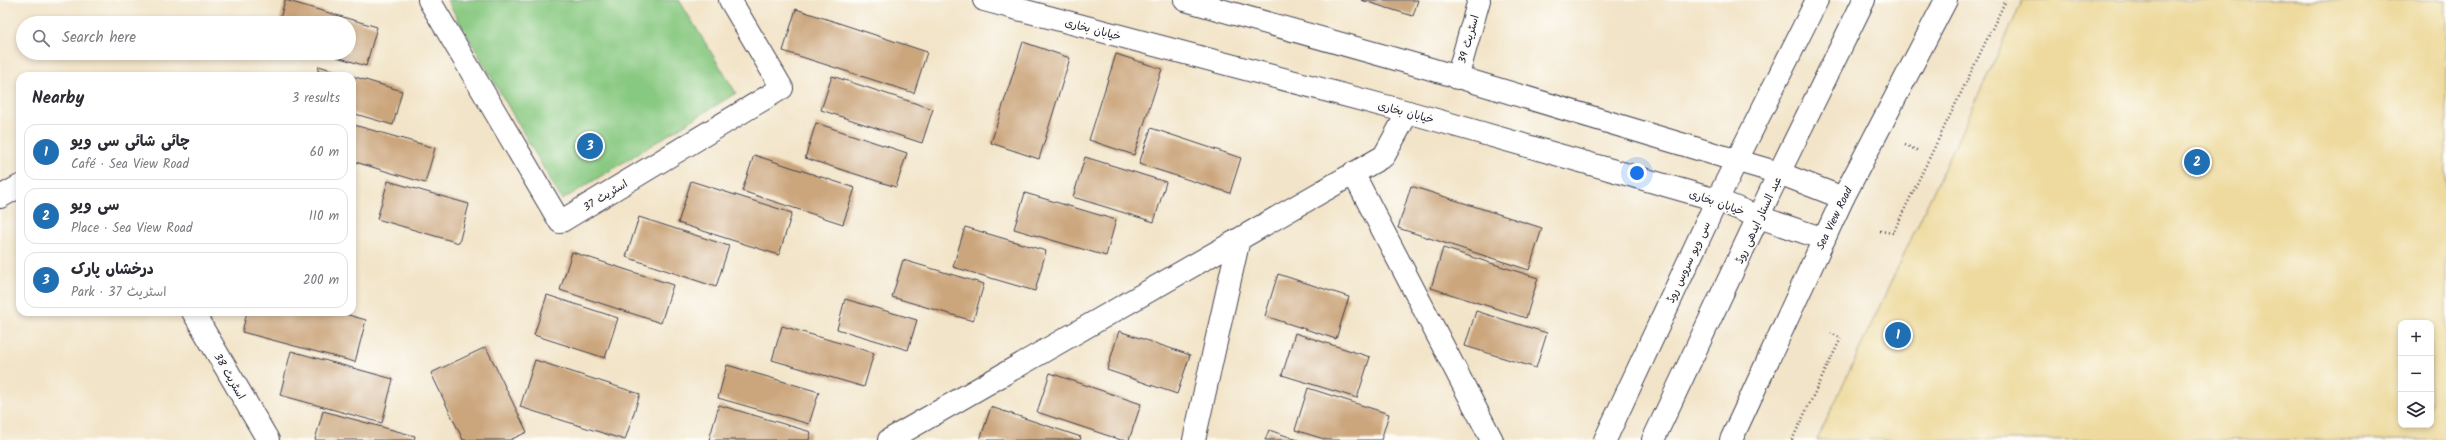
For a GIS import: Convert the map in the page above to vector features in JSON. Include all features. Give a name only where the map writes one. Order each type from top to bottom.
[{"type":"street","name":"اسٹریٹ 37","points":[[429,0],[560,222],[782,88],[730,0]]},
{"type":"street","name":"خیابان بخاری","points":[[984,0],[1408,112],[1717,200],[1759,217],[1824,239]]},
{"type":"street","points":[[1185,0],[1779,173],[1843,198]]},
{"type":"street","name":"اسٹریٹ 39","points":[[1457,78],[1479,0]]},
{"type":"street","name":"سی ویو سروس روڈ","points":[[1605,440],[1717,200],[1738,161],[1817,0]]},
{"type":"street","name":"عبد الستار ایدھی روڈ","points":[[1653,440],[1779,173],[1864,0]]},
{"type":"street","name":"Sea View Road","points":[[1731,440],[1843,198],[1946,0]]},
{"type":"street","points":[[889,440],[1384,156],[1408,112]]},
{"type":"street","points":[[1353,174],[1492,440]]},
{"type":"street","points":[[0,197],[16,188]]},
{"type":"street","points":[[1194,440],[1238,239]]},
{"type":"street","name":"اسٹریٹ 38","points":[[195,316],[268,440]]},
{"type":"path","points":[[1880,231],[1893,233],[2006,0]]},
{"type":"path","points":[[1877,133],[1919,151]]},
{"type":"path","points":[[1792,440],[1841,338],[1831,333]]},
{"type":"green space","points":[[447,0],[679,0],[736,93],[562,200]]},
{"type":"sand","points":[[2023,0],[2446,0],[2446,440],[1817,440]]},
{"type":"building","points":[[285,0],[340,16],[281,16]]},
{"type":"building","points":[[1361,0],[1418,0],[1413,16]]},
{"type":"building","points":[[796,9],[927,52],[914,93],[783,51]]},
{"type":"building","points":[[356,21],[377,27],[366,66],[347,60],[356,60]]},
{"type":"building","points":[[1023,42],[1070,58],[1039,159],[991,143]]},
{"type":"building","points":[[1116,54],[1162,69],[1134,155],[1089,140]]},
{"type":"building","points":[[319,66],[338,72],[318,72]]},
{"type":"building","points":[[832,76],[933,109],[922,143],[821,110]]},
{"type":"building","points":[[356,77],[402,91],[393,125],[356,114]]},
{"type":"building","points":[[816,123],[907,153],[896,187],[805,158]]},
{"type":"building","points":[[356,126],[435,148],[425,183],[356,162]]},
{"type":"building","points":[[1151,128],[1241,158],[1230,193],[1139,164]]},
{"type":"building","points":[[754,155],[855,188],[843,224],[742,191]]},
{"type":"building","points":[[1085,157],[1166,182],[1154,222],[1073,197]]},
{"type":"building","points":[[388,181],[469,204],[459,243],[377,219]]},
{"type":"building","points":[[691,181],[792,213],[779,255],[678,223]]},
{"type":"building","points":[[1411,186],[1542,228],[1529,270],[1398,228]]},
{"type":"building","points":[[1025,193],[1116,220],[1106,256],[1014,229]]},
{"type":"building","points":[[639,217],[729,246],[716,287],[626,257]]},
{"type":"building","points":[[965,227],[1046,251],[1035,291],[953,267]]},
{"type":"building","points":[[1443,248],[1538,278],[1526,318],[1431,288]]},
{"type":"building","points":[[572,252],[673,285],[661,323],[560,290]]},
{"type":"building","points":[[903,260],[984,284],[973,321],[892,297]]},
{"type":"building","points":[[1278,274],[1349,297],[1336,339],[1265,316]]},
{"type":"building","points":[[547,295],[618,318],[605,358],[534,335]]},
{"type":"building","points":[[845,299],[917,320],[908,350],[837,329]]},
{"type":"building","points":[[1476,311],[1547,333],[1536,368],[1465,346]]},
{"type":"building","points":[[246,316],[352,316],[366,320],[355,362],[242,332]]},
{"type":"building","points":[[782,326],[874,353],[864,387],[772,360]]},
{"type":"building","points":[[1119,331],[1190,355],[1177,394],[1107,370]]},
{"type":"building","points":[[1295,333],[1370,357],[1357,398],[1282,375]]},
{"type":"building","points":[[486,347],[527,432],[510,440],[463,440],[431,373]]},
{"type":"building","points":[[291,351],[393,379],[382,423],[280,395]]},
{"type":"building","points":[[535,360],[640,394],[625,440],[520,407]]},
{"type":"building","points":[[727,365],[819,392],[809,424],[718,398]]},
{"type":"building","points":[[1050,373],[1141,404],[1129,440],[1121,440],[1037,412]]},
{"type":"building","points":[[1308,388],[1389,414],[1381,440],[1327,440],[1295,430]]},
{"type":"building","points":[[719,405],[811,432],[809,440],[709,440]]},
{"type":"building","points":[[991,407],[1081,437],[1080,440],[980,440]]},
{"type":"building","points":[[323,411],[415,436],[414,440],[315,440]]},
{"type":"building","points":[[1269,430],[1298,440],[1265,440]]},
{"type":"place","name":"درخشاں پارک","points":[[590,146]]},
{"type":"place","name":"سی ویو","points":[[2197,162]]},
{"type":"place","name":"چائی شائی سی ویو","points":[[1898,335]]}]
